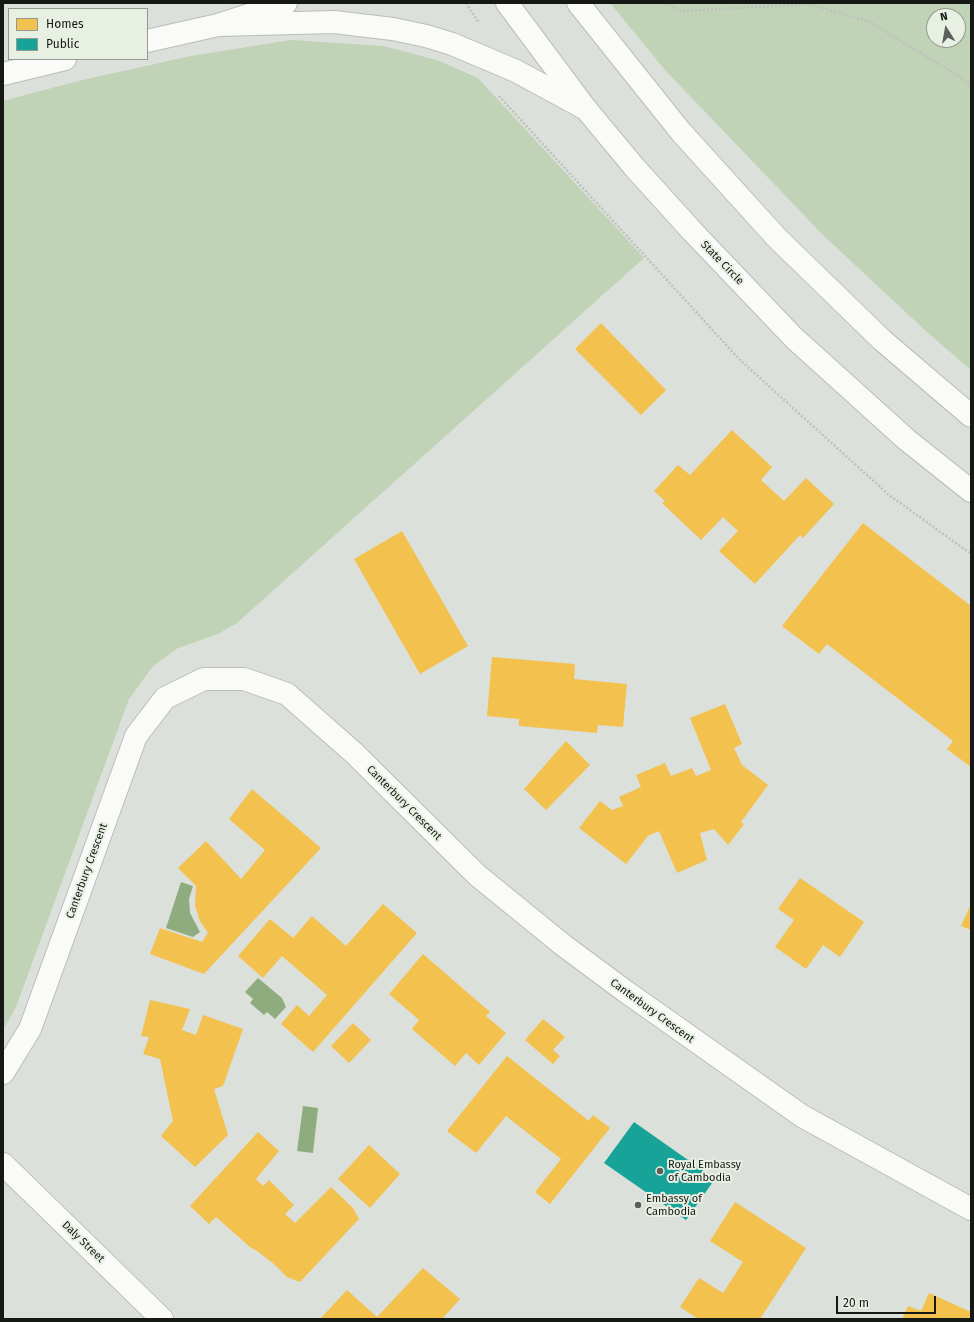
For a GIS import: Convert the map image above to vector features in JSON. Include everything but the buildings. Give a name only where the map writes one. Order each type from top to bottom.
[{"type":"main road","points":[[148,41],[218,25],[286,3]]},
{"type":"main road","name":"State Circle","points":[[507,3],[586,108],[635,168],[692,231],[794,338],[907,440],[971,491]]},
{"type":"main road","points":[[578,3],[681,132],[777,238],[882,340],[971,416]]},
{"type":"main road","points":[[218,25],[334,22],[393,28],[452,44],[516,71],[586,108]]},
{"type":"main road","points":[[3,74],[61,60]]},
{"type":"main road","name":"Canterbury Crescent","points":[[3,1073],[30,1029],[136,736],[164,698],[204,679],[244,679],[287,694],[354,753],[477,875],[563,945],[625,992],[802,1116],[971,1209]]},
{"type":"main road","name":"Daly Street","points":[[3,1164],[162,1319]]},
{"type":"path","points":[[466,3],[484,31],[484,80],[739,359],[889,495],[971,554]]},
{"type":"path","points":[[665,3],[682,11],[809,4],[870,22],[971,84]]},
{"type":"shaded area","points":[[610,3],[971,3],[971,370],[928,333],[823,235],[665,70]]},
{"type":"shaded area","points":[[291,40],[383,46],[437,60],[478,78],[644,258],[237,623],[218,634],[178,648],[153,666],[129,699],[16,1007],[3,1030],[3,101],[78,81],[191,56]]},
{"type":"shaded area","points":[[181,882],[193,886],[189,899],[190,913],[200,932],[193,937],[166,928]]},
{"type":"shaded area","points":[[258,978],[282,998],[286,1007],[275,1019],[267,1012],[264,1015],[250,1003],[253,999],[245,992]]},
{"type":"shaded area","points":[[303,1106],[318,1108],[313,1153],[297,1151]]},
{"type":"place","name":"Royal Embassy of Cambodia","points":[[660,1171]]},
{"type":"place","name":"Embassy of Cambodia","points":[[638,1205]]}]
